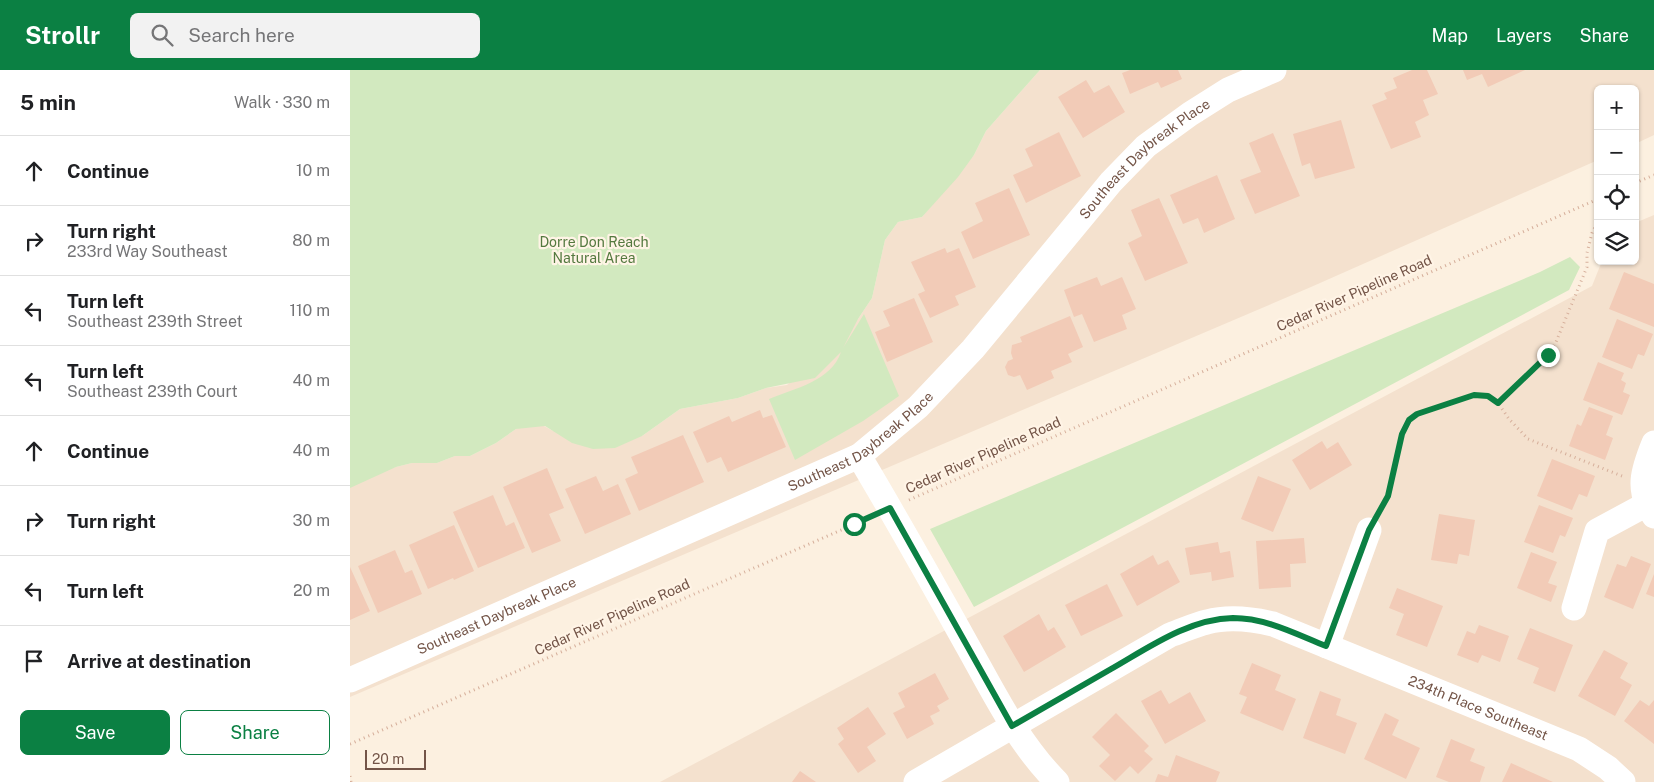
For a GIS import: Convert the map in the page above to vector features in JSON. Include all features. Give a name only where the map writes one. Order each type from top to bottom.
[{"type":"street","name":"Southeast Daybreak Place","points":[[350,680],[859,456],[918,407],[973,349],[1111,182],[1146,146],[1190,114],[1228,90],[1274,70]]},
{"type":"street","points":[[1574,608],[1597,531],[1648,502],[1644,469],[1654,443]]},
{"type":"street","points":[[859,456],[1012,726],[1033,755],[1057,782]]},
{"type":"street","points":[[1326,646],[1369,530]]},
{"type":"street","name":"234th Place Southeast","points":[[916,782],[1170,635],[1207,622],[1232,618],[1273,624],[1579,749],[1608,768],[1624,782]]},
{"type":"path","points":[[1639,181],[1654,175]]},
{"type":"path","name":"Cedar River Pipeline Road","points":[[350,744],[1594,202]]},
{"type":"path","points":[[1498,403],[1548,355],[1556,342],[1587,267],[1587,253],[1594,229]]},
{"type":"path","points":[[1369,530],[1388,496],[1402,434],[1409,420],[1417,414],[1474,395],[1488,396],[1498,403],[1509,419],[1528,439],[1648,502]]},
{"type":"path","points":[[350,776],[351,782]]},
{"type":"shaded area","points":[[1040,70],[1654,70],[1654,135],[1639,142],[1639,85],[1594,85],[1594,162],[1311,287],[350,697],[350,469],[388,469],[412,463],[437,463],[455,456],[470,456],[496,443],[516,429],[537,422],[553,431],[642,436],[680,409],[738,398],[766,388],[787,385],[858,319],[872,298],[885,240],[898,222],[922,217],[974,155],[986,131]]},
{"type":"shaded area","points":[[1654,215],[1654,782],[660,782],[1592,286],[1600,265],[1639,265],[1639,221]]},
{"type":"green space","name":"Dorre Don Reach Natural Area","points":[[350,70],[1040,70],[986,131],[974,155],[958,177],[922,217],[898,222],[885,240],[872,298],[858,319],[843,348],[864,314],[899,396],[863,421],[795,460],[769,399],[821,377],[836,362],[841,352],[815,378],[766,388],[738,398],[680,409],[642,436],[615,448],[593,449],[572,443],[545,426],[516,429],[496,443],[470,456],[455,456],[437,463],[412,463],[396,467],[350,488]]},
{"type":"green space","points":[[1570,257],[1580,267],[1569,290],[974,607],[930,529],[1540,272]]},
{"type":"building","points":[[1130,70],[1178,70],[1182,79],[1161,88],[1158,82],[1130,94],[1122,73]]},
{"type":"building","points":[[1412,70],[1427,70],[1438,94],[1423,100],[1429,115],[1415,122],[1421,137],[1391,149],[1372,105],[1387,99],[1384,93],[1397,88],[1393,78]]},
{"type":"building","points":[[1463,70],[1525,70],[1488,87],[1482,74],[1467,80]]},
{"type":"building","points":[[1086,80],[1094,93],[1109,85],[1125,112],[1083,138],[1058,97]]},
{"type":"building","points":[[1341,120],[1355,168],[1315,179],[1310,163],[1302,166],[1293,134]]},
{"type":"building","points":[[1059,132],[1081,176],[1026,203],[1013,175],[1033,166],[1025,149]]},
{"type":"building","points":[[1273,133],[1300,196],[1255,214],[1240,180],[1261,172],[1249,143]]},
{"type":"building","points":[[1217,175],[1235,219],[1204,233],[1198,218],[1183,224],[1170,195]]},
{"type":"building","points":[[1009,188],[1030,235],[973,259],[961,232],[983,221],[975,203]]},
{"type":"building","points":[[1159,198],[1188,263],[1145,281],[1128,243],[1142,236],[1131,210]]},
{"type":"building","points":[[945,248],[947,253],[959,248],[976,287],[955,296],[959,305],[930,318],[918,294],[925,291],[911,262]]},
{"type":"building","points":[[1624,272],[1654,284],[1654,327],[1609,309]]},
{"type":"building","points":[[1097,277],[1101,286],[1122,277],[1136,309],[1122,315],[1127,329],[1094,342],[1082,314],[1074,317],[1064,290]]},
{"type":"building","points":[[914,298],[933,342],[887,362],[875,332],[890,326],[883,311]]},
{"type":"building","points":[[1070,316],[1083,347],[1068,354],[1072,362],[1051,371],[1054,378],[1027,390],[1020,375],[1014,377],[1008,375],[1005,367],[1008,361],[1013,359],[1011,353],[1012,345],[1022,342],[1020,337]]},
{"type":"building","points":[[1617,319],[1653,334],[1644,356],[1638,354],[1632,369],[1602,357]]},
{"type":"building","points":[[1598,362],[1624,373],[1621,380],[1626,383],[1623,392],[1630,395],[1622,415],[1583,400]]},
{"type":"building","points":[[1589,407],[1613,416],[1606,435],[1613,438],[1605,460],[1569,446],[1577,424],[1581,426]]},
{"type":"building","points":[[760,410],[763,418],[772,415],[786,447],[728,472],[721,457],[707,463],[693,432],[729,416],[732,422]]},
{"type":"building","points":[[683,435],[704,482],[639,511],[625,479],[638,473],[631,457]]},
{"type":"building","points":[[1322,441],[1327,449],[1338,442],[1352,465],[1310,490],[1292,460]]},
{"type":"building","points":[[1552,459],[1595,476],[1587,497],[1579,494],[1572,510],[1537,496]]},
{"type":"building","points":[[547,468],[564,508],[549,514],[561,541],[532,553],[503,487]]},
{"type":"building","points":[[596,476],[603,491],[618,484],[631,514],[585,534],[565,489]]},
{"type":"building","points":[[1258,476],[1291,489],[1273,532],[1241,519]]},
{"type":"building","points":[[493,495],[506,526],[514,522],[525,548],[478,568],[453,512]]},
{"type":"building","points":[[1539,505],[1573,518],[1565,537],[1560,535],[1553,553],[1524,542]]},
{"type":"building","points":[[1439,514],[1475,520],[1469,556],[1459,554],[1457,564],[1431,560]]},
{"type":"building","points":[[454,525],[474,571],[428,589],[409,545]]},
{"type":"building","points":[[1304,538],[1306,563],[1290,564],[1291,587],[1259,589],[1256,541]]},
{"type":"building","points":[[1218,542],[1220,553],[1230,551],[1234,577],[1212,581],[1211,572],[1190,575],[1185,548]]},
{"type":"building","points":[[395,550],[405,573],[412,570],[422,594],[378,613],[358,566]]},
{"type":"building","points":[[1531,552],[1557,562],[1548,583],[1557,586],[1551,602],[1517,588]]},
{"type":"building","points":[[1153,555],[1158,565],[1168,560],[1180,582],[1137,606],[1120,574]]},
{"type":"building","points":[[1631,556],[1651,564],[1633,609],[1604,597],[1617,564],[1626,567]]},
{"type":"building","points":[[350,567],[370,611],[350,620]]},
{"type":"building","points":[[1654,574],[1654,597],[1646,594]]},
{"type":"building","points":[[1107,584],[1123,616],[1081,636],[1065,605]]},
{"type":"building","points":[[1397,588],[1443,606],[1427,647],[1396,635],[1404,614],[1389,608]]},
{"type":"building","points":[[1039,614],[1048,631],[1054,627],[1066,647],[1024,672],[1003,636]]},
{"type":"building","points":[[1479,625],[1509,636],[1500,662],[1482,655],[1478,663],[1457,655],[1467,631],[1475,634]]},
{"type":"building","points":[[1530,628],[1573,645],[1555,692],[1533,683],[1539,668],[1517,659]]},
{"type":"building","points":[[1604,650],[1628,663],[1620,678],[1632,685],[1615,716],[1578,696]]},
{"type":"building","points":[[1252,663],[1281,675],[1275,690],[1296,699],[1283,731],[1240,713],[1247,697],[1239,694]]},
{"type":"building","points":[[935,673],[949,699],[937,706],[940,711],[930,716],[934,724],[907,739],[893,713],[905,707],[898,693]]},
{"type":"building","points":[[1161,690],[1169,704],[1190,692],[1206,721],[1165,744],[1141,701]]},
{"type":"building","points":[[1320,691],[1341,699],[1336,715],[1357,723],[1345,754],[1303,738]]},
{"type":"building","points":[[1640,700],[1649,706],[1654,700],[1654,744],[1624,721]]},
{"type":"building","points":[[868,707],[886,734],[867,747],[876,761],[858,773],[838,744],[844,739],[837,728]]},
{"type":"building","points":[[1116,713],[1149,746],[1144,751],[1153,759],[1138,774],[1130,766],[1115,781],[1099,766],[1110,755],[1092,737]]},
{"type":"building","points":[[1385,713],[1399,720],[1392,735],[1420,748],[1406,779],[1364,759]]},
{"type":"building","points":[[1451,739],[1475,749],[1470,761],[1485,767],[1480,782],[1449,782],[1436,777]]},
{"type":"building","points":[[1176,755],[1220,772],[1216,782],[1155,782],[1158,774],[1168,777]]},
{"type":"building","points":[[1511,763],[1553,782],[1502,782]]},
{"type":"building","points":[[800,771],[816,782],[792,782]]},
{"type":"route","points":[[854,524],[890,508],[1012,726],[1170,635],[1207,622],[1232,618],[1259,621],[1273,624],[1326,646],[1369,530],[1388,496],[1402,434],[1409,420],[1417,414],[1474,395],[1488,396],[1498,403],[1548,355]]}]
